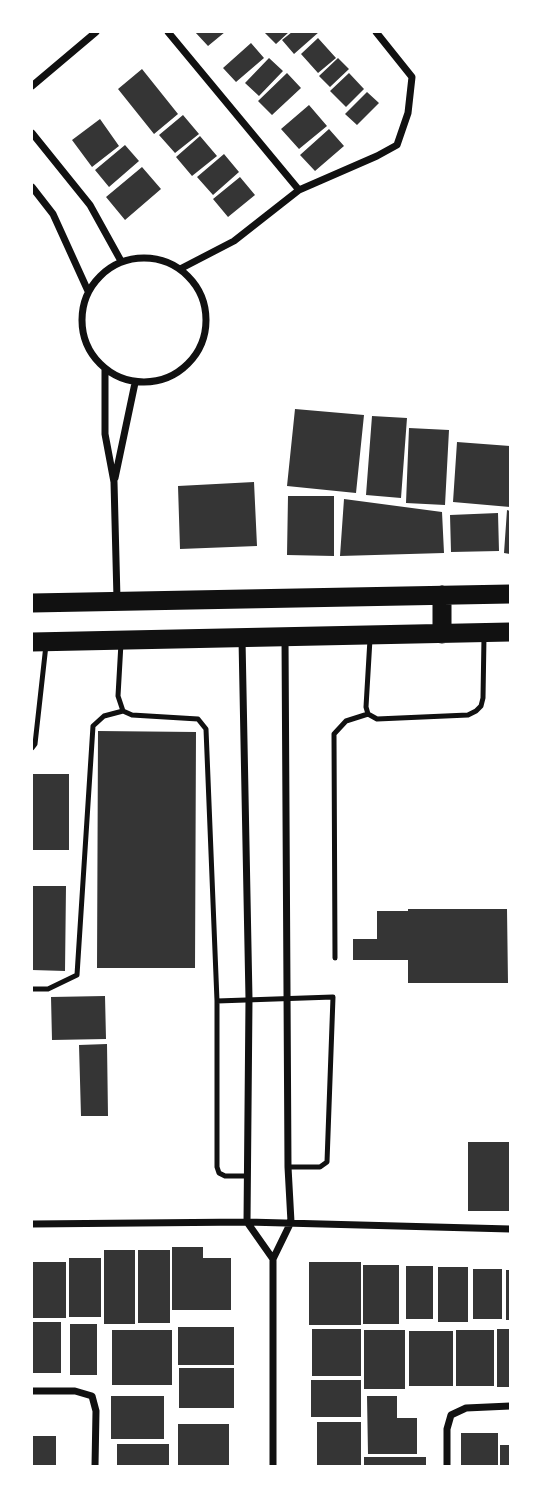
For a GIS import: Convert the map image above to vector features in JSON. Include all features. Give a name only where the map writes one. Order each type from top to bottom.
[{"type":"highway","points":[[32,603],[510,594]]},
{"type":"highway","points":[[442,595],[442,634]]},
{"type":"highway","points":[[39,642],[510,632]]},
{"type":"street","points":[[32,86],[96,32]]},
{"type":"street","points":[[168,32],[299,190]]},
{"type":"street","points":[[180,269],[234,241],[299,190],[397,145],[408,113],[412,77],[376,32]]},
{"type":"street","points":[[32,133],[90,205],[121,261]]},
{"type":"street","points":[[32,187],[53,214],[88,291]]},
{"type":"street","points":[[141,257],[162,260],[180,269],[195,284],[204,302],[207,323],[203,344],[192,361],[176,374],[156,382],[135,383],[105,369],[96,361],[84,340],[80,315],[88,291],[102,273],[121,261],[141,257]]},
{"type":"street","points":[[105,369],[105,434],[114,482],[117,602]]},
{"type":"street","points":[[114,482],[135,383]]},
{"type":"street","points":[[273,1466],[273,1259],[291,1222],[288,1167],[285,637]]},
{"type":"street","points":[[242,638],[249,999],[247,1222],[273,1259]]},
{"type":"street","points":[[32,1224],[291,1222],[510,1229]]},
{"type":"street","points":[[32,1391],[75,1391],[92,1396],[96,1411],[95,1466]]},
{"type":"street","points":[[447,1466],[447,1429],[451,1415],[466,1408],[510,1405]]},
{"type":"lane","points":[[370,635],[366,707],[368,714],[377,719],[468,715],[476,711],[483,698],[484,633]]},
{"type":"lane","points":[[121,640],[118,696],[123,711]]},
{"type":"lane","points":[[32,748],[35,744],[39,642]]},
{"type":"lane","points":[[32,989],[48,989],[77,975],[93,726],[103,716],[123,711],[132,715],[198,719],[206,729],[217,1001],[217,1167],[219,1173],[225,1176],[247,1176]]},
{"type":"lane","points":[[335,958],[334,738],[336,730],[346,721],[368,714]]},
{"type":"lane","points":[[217,1001],[333,997],[327,1162],[320,1167],[288,1167]]},
{"type":"building","points":[[195,32],[225,32],[208,46]]},
{"type":"building","points":[[264,32],[289,32],[276,44]]},
{"type":"building","points":[[292,32],[319,32],[294,54],[282,40]]},
{"type":"building","points":[[318,38],[336,58],[318,73],[301,54]]},
{"type":"building","points":[[251,43],[264,58],[236,82],[223,68]]},
{"type":"building","points":[[269,58],[283,71],[259,96],[245,83]]},
{"type":"building","points":[[338,58],[349,69],[330,87],[319,76]]},
{"type":"building","points":[[142,69],[178,114],[154,134],[118,89]]},
{"type":"building","points":[[287,73],[301,88],[272,115],[258,101]]},
{"type":"building","points":[[349,73],[364,89],[346,107],[330,91]]},
{"type":"building","points":[[367,92],[379,103],[357,125],[345,114]]},
{"type":"building","points":[[309,105],[327,126],[299,149],[281,129]]},
{"type":"building","points":[[183,115],[199,134],[175,153],[159,135]]},
{"type":"building","points":[[100,119],[119,146],[92,167],[72,140]]},
{"type":"building","points":[[329,129],[344,146],[315,171],[300,155]]},
{"type":"building","points":[[200,136],[217,156],[192,176],[176,157]]},
{"type":"building","points":[[125,145],[139,161],[109,187],[95,170]]},
{"type":"building","points":[[224,154],[239,172],[213,195],[197,177]]},
{"type":"building","points":[[142,167],[161,189],[125,220],[106,197]]},
{"type":"building","points":[[240,177],[255,195],[228,217],[213,199]]},
{"type":"building","points":[[295,409],[364,415],[356,493],[287,486]]},
{"type":"building","points":[[372,416],[407,418],[401,498],[366,495]]},
{"type":"building","points":[[409,428],[449,430],[445,505],[406,503]]},
{"type":"building","points":[[457,442],[510,446],[510,507],[453,502]]},
{"type":"building","points":[[254,482],[257,546],[180,549],[178,486]]},
{"type":"building","points":[[288,496],[334,496],[334,556],[287,555]]},
{"type":"building","points":[[344,499],[442,512],[444,553],[340,556]]},
{"type":"building","points":[[507,510],[510,511],[510,554],[504,553]]},
{"type":"building","points":[[498,513],[499,551],[451,552],[450,515]]},
{"type":"building","points":[[98,731],[196,732],[195,968],[97,968]]},
{"type":"building","points":[[32,774],[69,774],[69,850],[32,850]]},
{"type":"building","points":[[32,886],[66,886],[65,971],[32,970]]},
{"type":"building","points":[[507,909],[508,983],[408,983],[408,960],[353,960],[353,939],[377,939],[377,911]]},
{"type":"building","points":[[105,996],[106,1039],[52,1040],[51,997]]},
{"type":"building","points":[[107,1044],[108,1116],[81,1116],[79,1045]]},
{"type":"building","points":[[468,1142],[510,1142],[510,1211],[468,1211]]},
{"type":"building","points":[[172,1247],[203,1247],[203,1258],[231,1258],[231,1310],[172,1310]]},
{"type":"building","points":[[104,1250],[135,1250],[135,1324],[104,1324]]},
{"type":"building","points":[[138,1250],[170,1250],[170,1323],[138,1323]]},
{"type":"building","points":[[69,1258],[101,1258],[101,1317],[69,1317]]},
{"type":"building","points":[[32,1262],[66,1262],[66,1318],[32,1318]]},
{"type":"building","points":[[309,1262],[361,1262],[361,1325],[309,1325]]},
{"type":"building","points":[[363,1265],[399,1265],[399,1324],[363,1324]]},
{"type":"building","points":[[406,1266],[433,1266],[433,1319],[406,1319]]},
{"type":"building","points":[[438,1267],[468,1267],[468,1322],[438,1322]]},
{"type":"building","points":[[473,1269],[502,1269],[502,1319],[473,1319]]},
{"type":"building","points":[[506,1270],[510,1270],[510,1320],[506,1320]]},
{"type":"building","points":[[32,1322],[61,1322],[61,1373],[32,1373]]},
{"type":"building","points":[[70,1324],[97,1324],[97,1375],[70,1375]]},
{"type":"building","points":[[178,1327],[234,1327],[234,1365],[178,1365]]},
{"type":"building","points":[[312,1329],[361,1329],[361,1376],[312,1376]]},
{"type":"building","points":[[497,1329],[510,1329],[510,1387],[497,1387]]},
{"type":"building","points":[[112,1330],[172,1330],[172,1385],[112,1385]]},
{"type":"building","points":[[364,1330],[405,1330],[405,1389],[364,1389]]},
{"type":"building","points":[[456,1330],[494,1330],[494,1386],[456,1386]]},
{"type":"building","points":[[409,1331],[453,1331],[453,1386],[409,1386]]},
{"type":"building","points":[[179,1368],[234,1368],[234,1408],[179,1408]]},
{"type":"building","points":[[311,1380],[361,1380],[361,1417],[311,1417]]},
{"type":"building","points":[[111,1396],[164,1396],[164,1439],[111,1439]]},
{"type":"building","points":[[367,1396],[397,1396],[397,1418],[417,1418],[417,1454],[368,1454]]},
{"type":"building","points":[[317,1422],[361,1422],[361,1466],[317,1466]]},
{"type":"building","points":[[178,1424],[229,1424],[229,1465],[178,1465]]},
{"type":"building","points":[[461,1433],[498,1433],[498,1466],[461,1466]]},
{"type":"building","points":[[32,1436],[56,1436],[56,1466],[32,1466]]},
{"type":"building","points":[[117,1444],[169,1444],[169,1466],[117,1466]]},
{"type":"building","points":[[500,1445],[510,1445],[510,1466],[500,1466]]},
{"type":"building","points":[[364,1457],[426,1457],[426,1466],[364,1466]]}]
